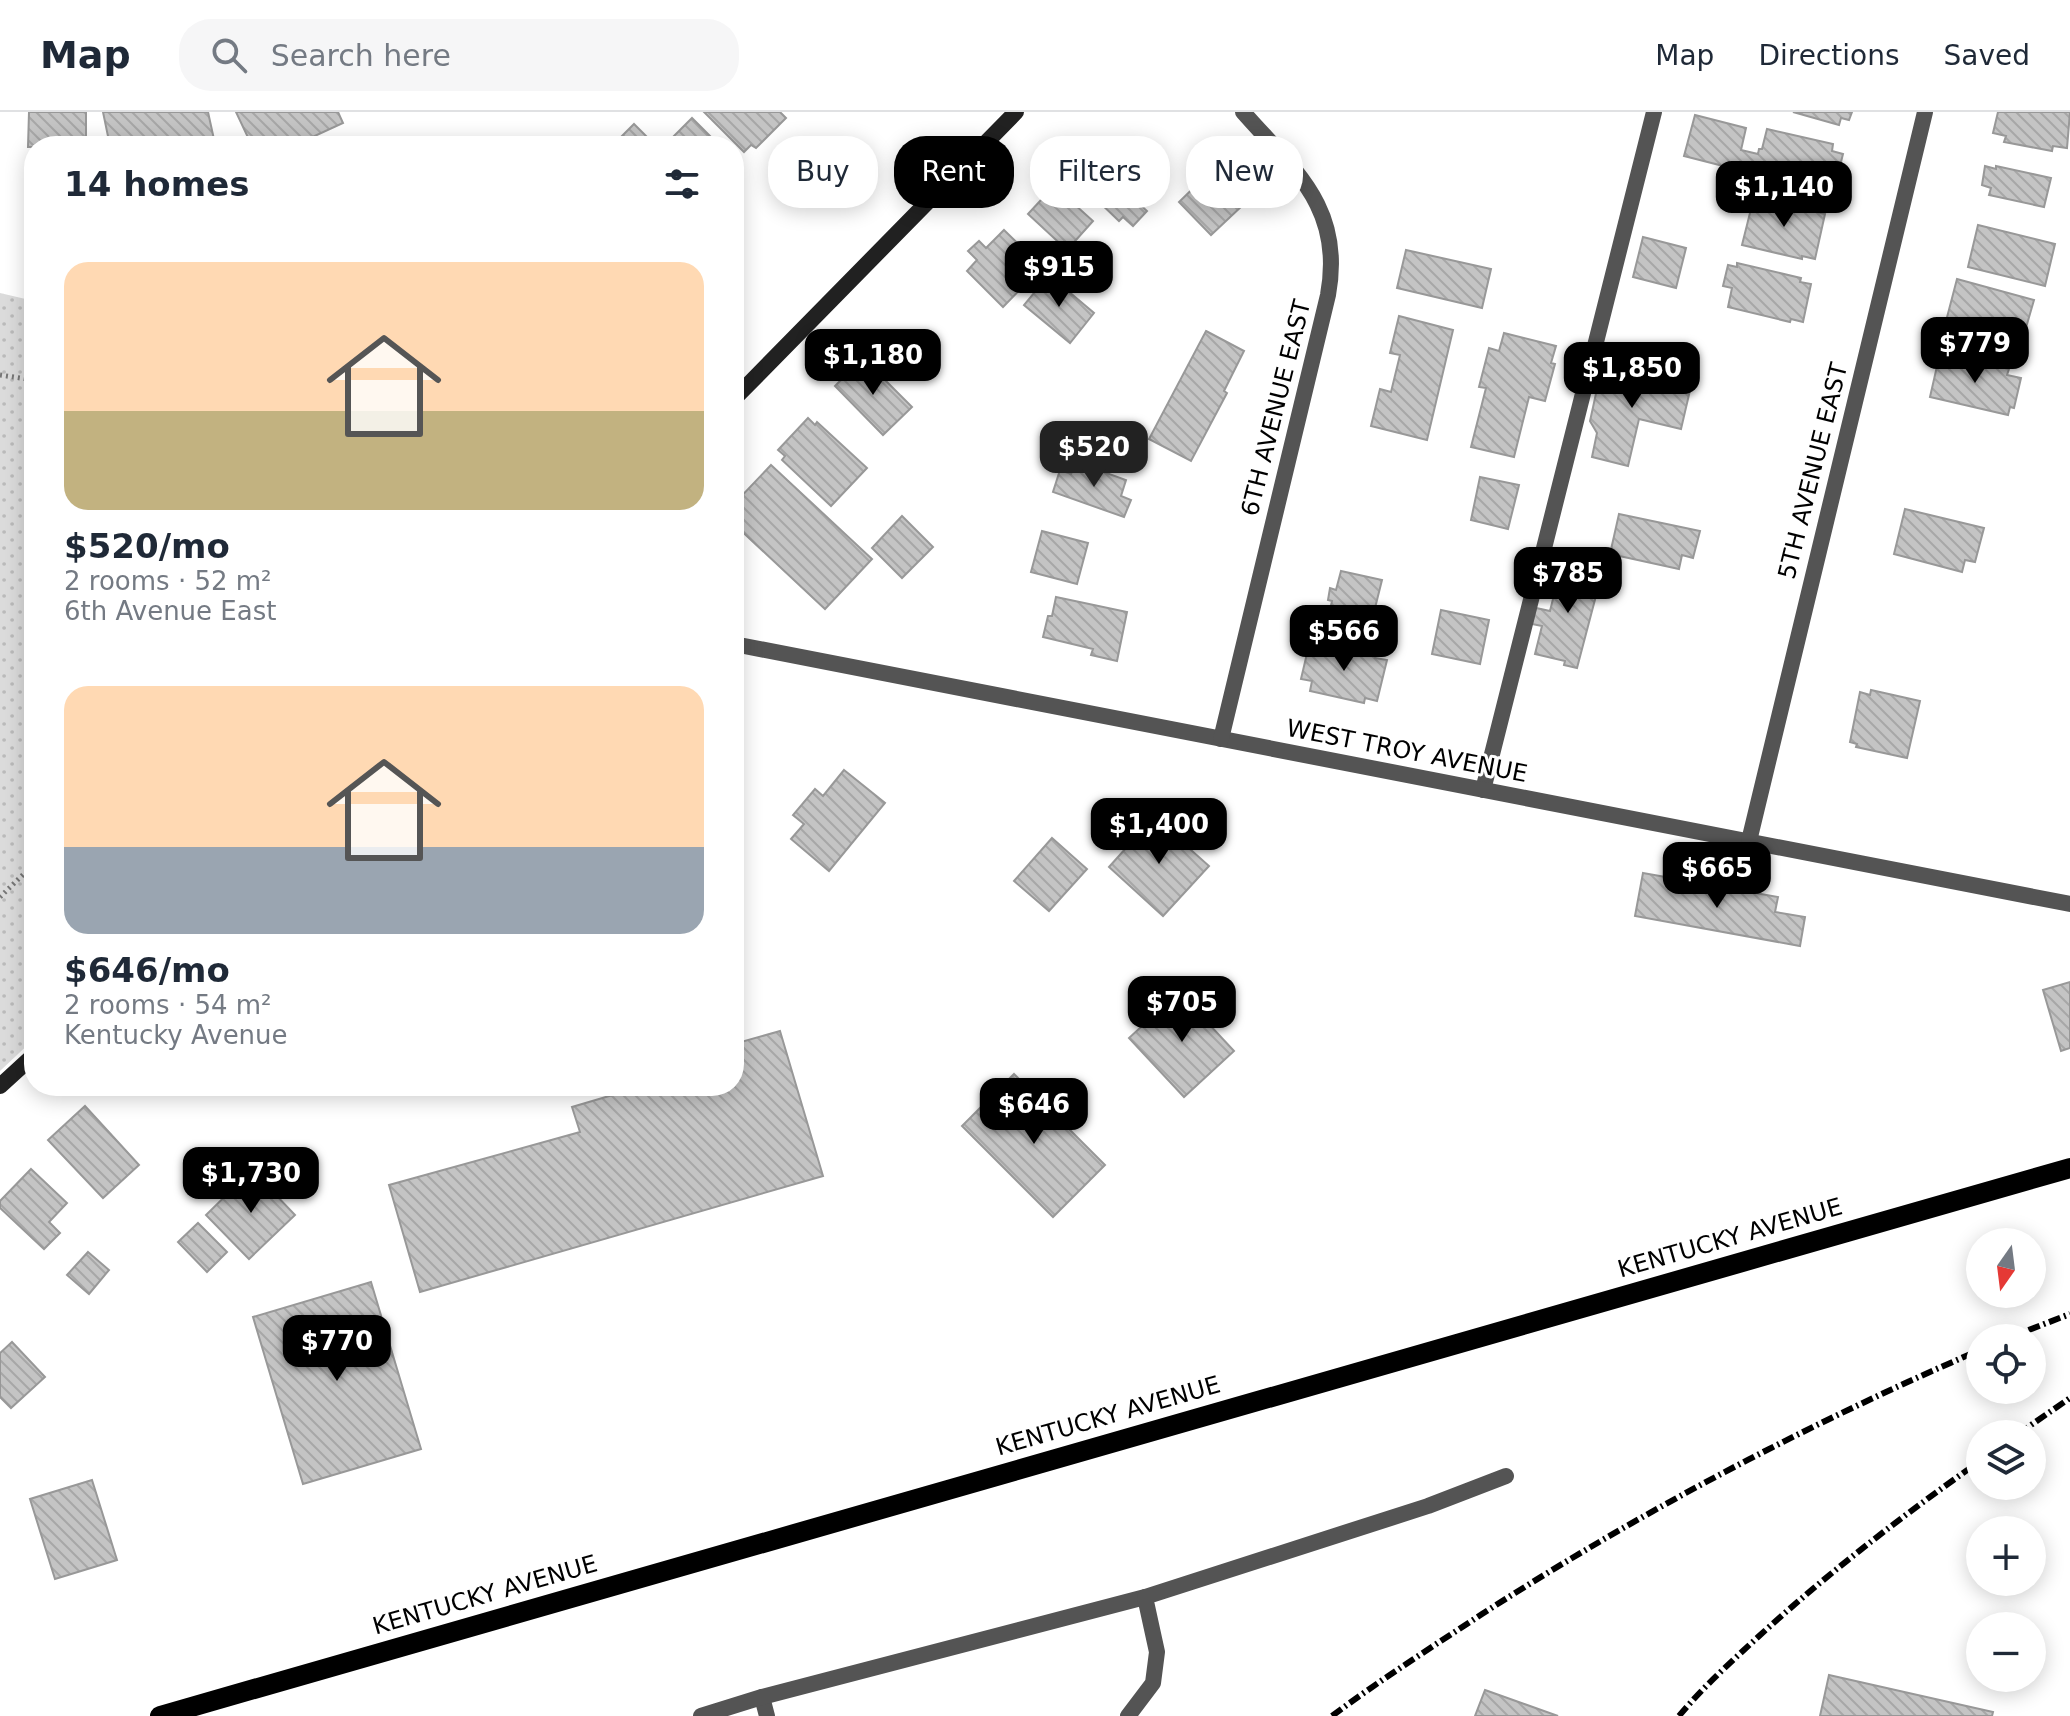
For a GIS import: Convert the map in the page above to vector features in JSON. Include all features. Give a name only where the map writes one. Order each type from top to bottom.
[{"type":"main road","points":[[744,389],[1016,112]]},
{"type":"main road","points":[[0,1086],[24,1064]]},
{"type":"main road","name":"KENTUCKY AVENUE","points":[[160,1716],[2070,1168]]},
{"type":"street","name":"6TH AVENUE EAST","points":[[1221,739],[1328,295],[1332,264],[1327,224],[1316,198],[1243,112]]},
{"type":"street","points":[[1483,790],[1654,112]]},
{"type":"street","name":"5TH AVENUE EAST","points":[[1749,841],[1925,112]]},
{"type":"street","name":"WEST TROY AVENUE","points":[[744,646],[2070,904]]},
{"type":"street","points":[[701,1716],[762,1697],[1145,1597],[1428,1506],[1506,1476]]},
{"type":"street","points":[[1128,1716],[1153,1683],[1157,1652],[1145,1597]]},
{"type":"street","points":[[762,1697],[767,1716]]},
{"type":"path","points":[[0,375],[24,379]]},
{"type":"path","points":[[0,897],[24,874]]},
{"type":"shaded area","points":[[0,293],[24,299],[24,1048],[0,1071]]},
{"type":"building","points":[[29,112],[86,112],[86,136],[28,136]]},
{"type":"building","points":[[103,112],[208,112],[213,136],[108,136]]},
{"type":"building","points":[[236,112],[338,112],[343,123],[315,136],[247,136]]},
{"type":"building","points":[[704,112],[780,112],[786,118],[756,148],[751,145],[744,152],[744,136],[728,136]]},
{"type":"building","points":[[1793,112],[1852,112],[1849,120],[1841,118],[1839,125]]},
{"type":"building","points":[[1998,112],[2070,112],[2067,148],[2053,146],[2052,151],[2004,142],[2006,136],[1993,133]]},
{"type":"building","points":[[1695,115],[1746,128],[1741,150],[1758,154],[1767,129],[1833,144],[1832,151],[1843,154],[1834,190],[1737,164],[1735,169],[1684,156]]},
{"type":"building","points":[[692,118],[710,136],[674,136]]},
{"type":"building","points":[[634,124],[646,136],[622,136]]},
{"type":"building","points":[[1985,166],[2051,178],[2044,207],[1989,195],[1991,188],[1982,185]]},
{"type":"building","points":[[1186,195],[1186,208],[1240,208],[1211,235],[1179,202]]},
{"type":"building","points":[[1754,197],[1825,214],[1815,259],[1802,256],[1802,259],[1742,245]]},
{"type":"building","points":[[1034,208],[1079,208],[1093,221],[1067,250],[1028,214]]},
{"type":"building","points":[[1105,208],[1144,208],[1147,211],[1133,226],[1123,217],[1119,221]]},
{"type":"building","points":[[1978,225],[2055,244],[2045,286],[1968,267]]},
{"type":"building","points":[[1004,230],[1042,267],[1003,307],[967,271],[977,260],[968,251],[979,241],[986,248]]},
{"type":"building","points":[[1643,237],[1686,248],[1676,288],[1633,277]]},
{"type":"building","points":[[1406,250],[1491,269],[1482,308],[1397,288]]},
{"type":"building","points":[[1737,263],[1801,278],[1800,282],[1811,284],[1803,322],[1791,319],[1790,322],[1728,307],[1732,288],[1723,286],[1728,265],[1737,267]]},
{"type":"building","points":[[1049,275],[1094,313],[1070,343],[1024,305]]},
{"type":"building","points":[[1957,279],[2034,300],[2021,345],[1945,325]]},
{"type":"building","points":[[1399,316],[1453,330],[1427,440],[1371,426],[1380,389],[1391,392],[1400,355],[1390,353]]},
{"type":"building","points":[[1206,331],[1244,351],[1224,391],[1227,393],[1191,461],[1149,439]]},
{"type":"building","points":[[1504,333],[1556,346],[1551,363],[1555,364],[1545,401],[1529,397],[1514,457],[1471,447],[1486,388],[1479,387],[1489,348],[1499,351]]},
{"type":"building","points":[[1940,353],[2009,369],[2007,375],[2021,378],[2014,408],[2010,407],[2008,415],[1930,397]]},
{"type":"building","points":[[863,358],[912,407],[883,435],[835,386]]},
{"type":"building","points":[[1602,366],[1691,386],[1681,429],[1639,419],[1628,466],[1592,457],[1597,433],[1590,421]]},
{"type":"building","points":[[808,418],[815,425],[817,422],[867,468],[831,506],[782,460],[785,456],[778,450]]},
{"type":"building","points":[[1076,462],[1126,480],[1121,496],[1131,500],[1124,517],[1053,492],[1060,470],[1071,474]]},
{"type":"building","points":[[771,465],[872,559],[825,609],[744,533],[744,493]]},
{"type":"building","points":[[1480,477],[1519,485],[1508,529],[1471,520]]},
{"type":"building","points":[[1905,509],[1984,528],[1975,562],[1965,560],[1962,572],[1894,554]]},
{"type":"building","points":[[1619,514],[1700,531],[1693,558],[1682,555],[1679,569],[1610,554]]},
{"type":"building","points":[[902,516],[933,547],[902,578],[872,548]]},
{"type":"building","points":[[1042,531],[1088,543],[1077,584],[1031,572]]},
{"type":"building","points":[[1562,563],[1602,573],[1577,668],[1564,665],[1565,661],[1535,654],[1542,626],[1532,624],[1536,608],[1550,611]]},
{"type":"building","points":[[1341,571],[1382,580],[1374,612],[1385,614],[1382,631],[1328,619],[1332,601],[1328,600],[1330,588],[1336,590]]},
{"type":"building","points":[[1056,597],[1127,612],[1117,661],[1091,655],[1093,649],[1043,637]]},
{"type":"building","points":[[1441,610],[1489,620],[1480,664],[1432,654]]},
{"type":"building","points":[[1321,643],[1387,660],[1377,701],[1365,698],[1364,703],[1310,691],[1312,681],[1301,679],[1309,645],[1319,647]]},
{"type":"building","points":[[1871,690],[1920,701],[1907,758],[1856,747],[1857,744],[1850,742],[1860,692],[1870,695]]},
{"type":"building","points":[[844,770],[885,803],[829,871],[791,839],[804,824],[793,815],[815,789],[823,796]]},
{"type":"building","points":[[1154,817],[1209,866],[1163,916],[1109,867]]},
{"type":"building","points":[[1052,838],[1087,869],[1049,911],[1014,881]]},
{"type":"building","points":[[1643,873],[1778,897],[1775,912],[1805,917],[1800,946],[1635,916]]},
{"type":"building","points":[[2070,982],[2070,1048],[2061,1051],[2043,990]]},
{"type":"building","points":[[1179,992],[1234,1051],[1184,1097],[1129,1038]]},
{"type":"building","points":[[780,1031],[823,1176],[420,1292],[389,1185],[580,1132],[572,1107],[609,1096],[744,1096],[744,1041]]},
{"type":"building","points":[[1014,1074],[1105,1165],[1053,1217],[962,1126]]},
{"type":"building","points":[[85,1106],[139,1165],[103,1198],[48,1140]]},
{"type":"building","points":[[31,1169],[67,1203],[49,1222],[60,1233],[44,1249],[0,1208],[0,1201]]},
{"type":"building","points":[[252,1170],[295,1215],[249,1259],[206,1215]]},
{"type":"building","points":[[198,1223],[227,1252],[207,1272],[178,1242]]},
{"type":"building","points":[[88,1252],[109,1270],[89,1294],[67,1275]]},
{"type":"building","points":[[371,1282],[421,1449],[303,1484],[253,1317]]},
{"type":"building","points":[[12,1342],[45,1377],[11,1408],[0,1397],[0,1353]]},
{"type":"building","points":[[92,1480],[117,1560],[55,1579],[30,1499]]},
{"type":"building","points":[[1829,1675],[1993,1712],[1992,1716],[1820,1716]]},
{"type":"building","points":[[1485,1690],[1558,1716],[1475,1716]]},
{"type":"railway","points":[[2044,1324],[2070,1314]]},
{"type":"railway","points":[[1332,1716],[1482,1614],[1664,1505],[1788,1439],[1966,1356]]},
{"type":"railway","points":[[2038,1420],[2070,1398]]},
{"type":"railway","points":[[1679,1716],[1727,1666],[1811,1590],[1966,1471]]}]
